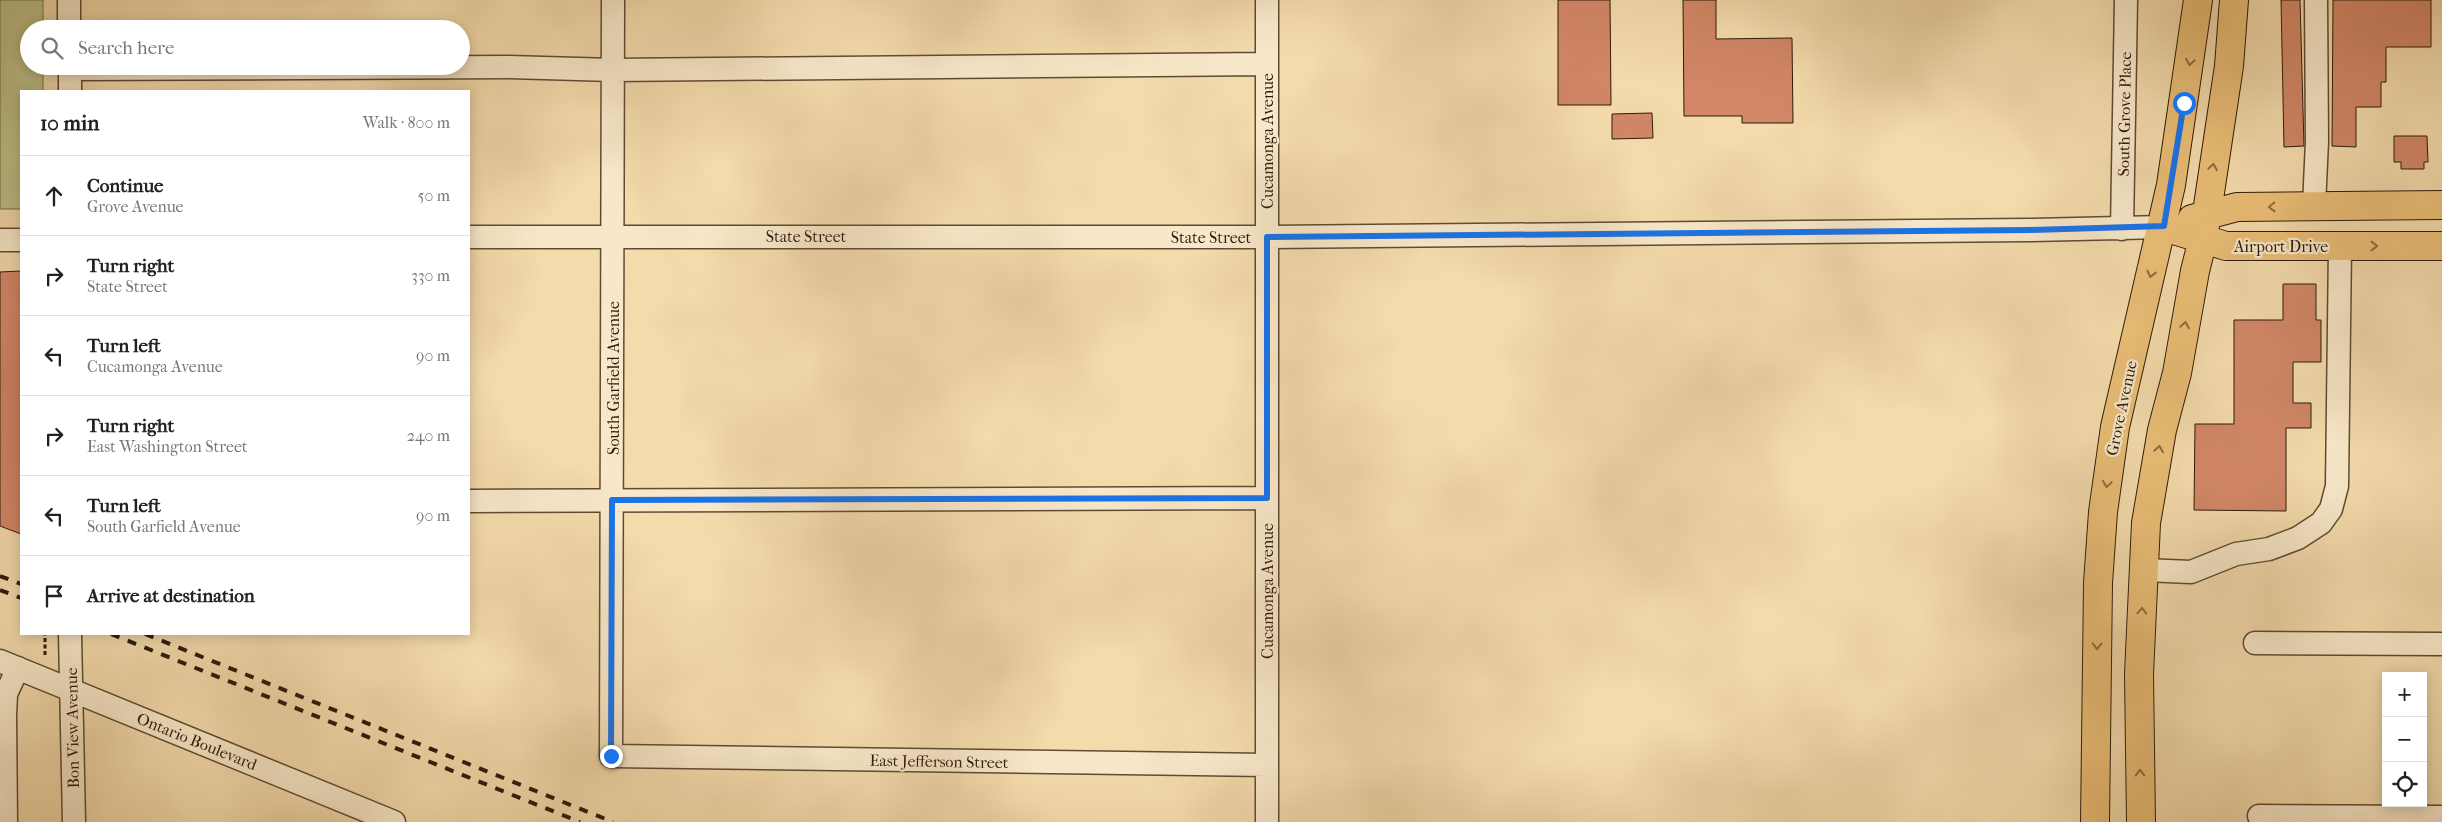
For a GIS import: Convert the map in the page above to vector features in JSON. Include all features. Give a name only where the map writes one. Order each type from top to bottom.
[{"type":"main road","name":"Grove Avenue","points":[[2095,822],[2098,583],[2103,512],[2115,426],[2164,226],[2198,0]]},
{"type":"main road","points":[[2141,822],[2139,674],[2146,523],[2162,430],[2177,373],[2195,271],[2205,227],[2229,66],[2234,0]]},
{"type":"main road","points":[[2205,227],[2237,207],[2442,205]]},
{"type":"main road","name":"Airport Drive","points":[[2164,226],[2205,227],[2226,246],[2442,246]]},
{"type":"street","points":[[68,0],[69,20]]},
{"type":"street","name":"South Garfield Avenue","points":[[611,756],[614,236],[613,0]]},
{"type":"street","name":"Cucamonga Avenue","points":[[1267,0],[1267,822]]},
{"type":"street","name":"South Grove Place","points":[[2122,229],[2126,0]]},
{"type":"street","points":[[2314,206],[2317,141],[2316,0]]},
{"type":"street","points":[[470,68],[613,70],[1267,64]]},
{"type":"street","points":[[70,76],[119,75]]},
{"type":"street","name":"State Street","points":[[470,237],[1267,237],[2122,229],[2164,226]]},
{"type":"street","points":[[0,240],[20,240]]},
{"type":"street","points":[[2144,570],[2191,572],[2236,554],[2269,549],[2306,533],[2321,524],[2331,509],[2337,486],[2340,246]]},
{"type":"street","points":[[470,501],[1267,498]]},
{"type":"street","name":"Bon View Avenue","points":[[70,635],[74,822]]},
{"type":"street","points":[[2255,643],[2442,644]]},
{"type":"street","points":[[6,822],[4,716],[9,664]]},
{"type":"street","name":"Ontario Boulevard","points":[[9,664],[394,822]]},
{"type":"street","name":"East Jefferson Street","points":[[611,756],[1267,765]]},
{"type":"street","points":[[2259,816],[2442,817]]},
{"type":"path","points":[[45,635],[45,655]]},
{"type":"green space","points":[[0,0],[43,0],[43,20],[20,20],[20,75],[43,75],[43,90],[20,90],[20,209],[0,209]]},
{"type":"building","points":[[1558,0],[1610,0],[1611,105],[1558,105]]},
{"type":"building","points":[[1683,0],[1716,0],[1716,39],[1792,38],[1793,123],[1742,123],[1742,116],[1684,116]]},
{"type":"building","points":[[2281,0],[2300,0],[2304,146],[2284,147]]},
{"type":"building","points":[[2333,0],[2431,0],[2431,47],[2386,47],[2386,82],[2381,82],[2381,107],[2356,107],[2356,147],[2332,146]]},
{"type":"building","points":[[1652,113],[1653,138],[1612,139],[1612,114]]},
{"type":"building","points":[[2394,136],[2427,136],[2428,162],[2424,162],[2424,169],[2401,169],[2401,162],[2394,162]]},
{"type":"building","points":[[20,271],[20,534],[0,526],[0,272]]},
{"type":"building","points":[[2283,284],[2316,284],[2316,320],[2321,320],[2321,362],[2293,362],[2293,403],[2311,403],[2311,428],[2286,428],[2286,511],[2194,510],[2195,424],[2234,424],[2234,320],[2283,320]]},
{"type":"railway","points":[[0,576],[20,584]]},
{"type":"railway","points":[[0,590],[20,598]]},
{"type":"railway","points":[[113,635],[580,822]]},
{"type":"railway","points":[[147,635],[613,822]]},
{"type":"route","points":[[611,756],[612,500],[1267,498],[1267,237],[2122,229],[2164,226],[2184,103]]}]
